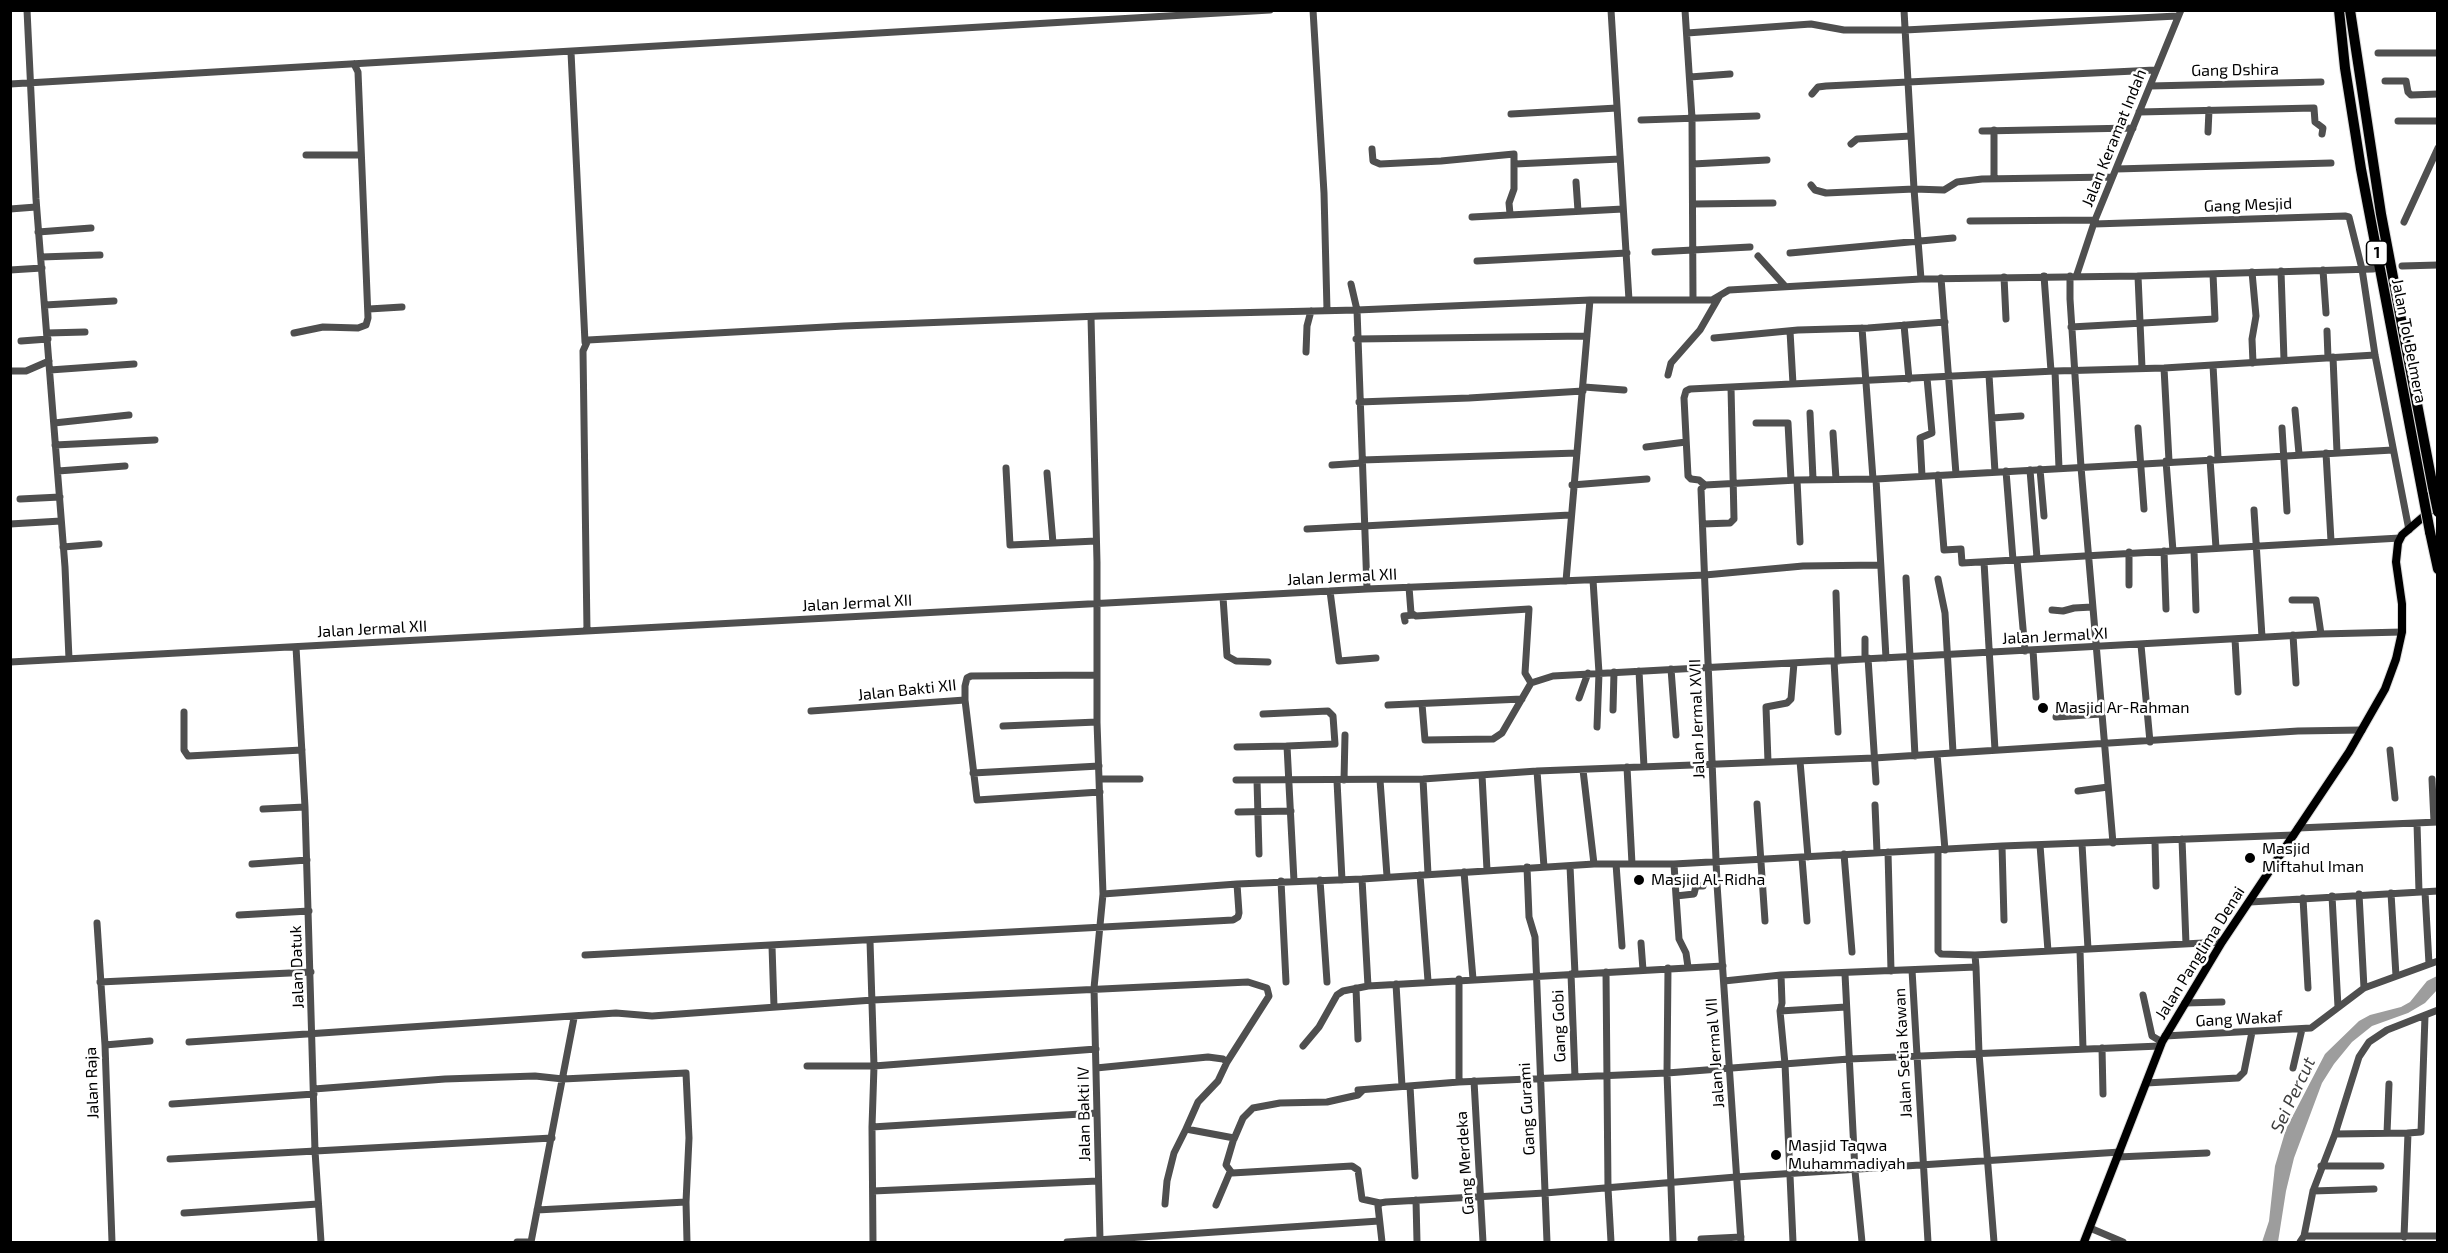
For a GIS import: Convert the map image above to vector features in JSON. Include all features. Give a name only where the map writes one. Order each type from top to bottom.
[{"type":"highway","name":"Jalan Tol Belmera","points":[[2339,10],[2345,68],[2361,169],[2438,569]]},
{"type":"highway","name":"Jalan Tol Belmera","points":[[2350,10],[2379,204],[2438,512]]},
{"type":"main road","points":[[2400,538],[2438,504]]},
{"type":"main road","name":"Jalan Panglima Denai","points":[[2084,1242],[2162,1041],[2222,942],[2362,730],[2392,672],[2402,632],[2402,604],[2396,562],[2400,538]]},
{"type":"street","points":[[27,10],[36,207],[60,497],[69,659]]},
{"type":"street","points":[[10,84],[1270,10]]},
{"type":"street","points":[[1313,10],[1324,193],[1327,310]]},
{"type":"street","points":[[1611,10],[1629,300]]},
{"type":"street","points":[[1685,10],[1692,118],[1693,299]]},
{"type":"street","points":[[1904,10],[1921,279]]},
{"type":"street","points":[[1687,33],[1803,25],[1844,30],[1905,30],[2179,13]]},
{"type":"street","name":"Jalan Keramat Indah","points":[[2073,277],[2179,13]]},
{"type":"street","points":[[571,52],[585,342],[583,351],[587,632]]},
{"type":"street","points":[[2378,53],[2438,53]]},
{"type":"street","points":[[294,333],[323,327],[366,325],[369,309],[358,72],[354,64]]},
{"type":"street","points":[[1812,94],[1822,86],[2156,70]]},
{"type":"street","points":[[1690,77],[1730,74]]},
{"type":"street","points":[[2385,81],[2406,81],[2408,92],[2411,94],[2438,94]]},
{"type":"street","name":"Gang Dshira","points":[[2150,86],[2321,82]]},
{"type":"street","points":[[1511,114],[1617,108]]},
{"type":"street","points":[[2139,112],[2314,108],[2315,122],[2323,128],[2322,134]]},
{"type":"street","points":[[2208,132],[2209,110]]},
{"type":"street","points":[[1641,120],[1756,116]]},
{"type":"street","points":[[2398,121],[2438,121]]},
{"type":"street","points":[[1982,130],[2133,128]]},
{"type":"street","points":[[1994,130],[1994,179]]},
{"type":"street","points":[[1851,144],[1857,139],[1911,136]]},
{"type":"street","points":[[2404,222],[2438,148]]},
{"type":"street","points":[[1372,149],[1372,159],[1377,163],[1441,161],[1514,154],[1510,214]]},
{"type":"street","points":[[306,155],[361,154]]},
{"type":"street","points":[[1515,164],[1620,159]]},
{"type":"street","points":[[1693,164],[1767,160]]},
{"type":"street","points":[[2116,169],[2331,163]]},
{"type":"street","points":[[1811,185],[1821,193],[1941,190],[1957,182],[1994,179],[2112,177]]},
{"type":"street","points":[[1576,182],[1578,211]]},
{"type":"street","points":[[1694,204],[1773,203]]},
{"type":"street","points":[[10,209],[36,207]]},
{"type":"street","points":[[1472,217],[1623,209]]},
{"type":"street","name":"Gang Mesjid","points":[[1970,221],[2094,222],[2345,216],[2352,223],[2362,269],[2375,355],[2409,530]]},
{"type":"street","points":[[38,232],[92,228]]},
{"type":"street","points":[[1790,253],[1953,238]]},
{"type":"street","points":[[1655,252],[1750,247]]},
{"type":"street","points":[[1477,261],[1627,253]]},
{"type":"street","points":[[41,257],[100,255]]},
{"type":"street","points":[[1758,256],[1785,286]]},
{"type":"street","points":[[2402,266],[2438,265]]},
{"type":"street","points":[[10,270],[42,268]]},
{"type":"street","points":[[585,342],[592,338],[1091,317],[1357,310],[1590,300],[1712,300],[1729,290],[1941,278],[2138,276],[2373,268]]},
{"type":"street","points":[[2323,270],[2326,313]]},
{"type":"street","points":[[2281,271],[2284,360]]},
{"type":"street","points":[[2253,272],[2256,316],[2252,339],[2253,363]]},
{"type":"street","points":[[2072,327],[2215,319],[2213,274]]},
{"type":"street","points":[[2044,276],[2059,468]]},
{"type":"street","points":[[2138,276],[2142,368]]},
{"type":"street","points":[[2004,277],[2006,319]]},
{"type":"street","points":[[2073,277],[2072,327],[2081,467],[2113,843]]},
{"type":"street","points":[[1941,278],[1956,474]]},
{"type":"street","points":[[1350,284],[1357,310],[1356,339],[1367,589]]},
{"type":"street","points":[[1668,375],[1671,363],[1700,330],[1720,295]]},
{"type":"street","points":[[1566,581],[1572,485],[1584,389],[1590,300]]},
{"type":"street","points":[[45,305],[114,301]]},
{"type":"street","points":[[369,309],[402,307]]},
{"type":"street","points":[[1306,352],[1307,326],[1311,311]]},
{"type":"street","name":"Jalan Bakti IV","points":[[1091,317],[1097,604],[1096,675],[1103,894],[1094,988],[1100,1240]]},
{"type":"street","points":[[1714,338],[1945,322]]},
{"type":"street","points":[[1904,325],[1909,379]]},
{"type":"street","points":[[1862,328],[1886,657]]},
{"type":"street","points":[[1790,331],[1793,384]]},
{"type":"street","points":[[2327,331],[2331,357],[2337,452]]},
{"type":"street","points":[[21,341],[85,332]]},
{"type":"street","points":[[1356,339],[1587,336]]},
{"type":"street","points":[[2375,355],[2164,368],[1690,388],[1686,391],[1684,398],[1688,476],[1699,480],[1705,486],[1813,479],[1874,479],[2393,450]]},
{"type":"street","points":[[10,371],[26,371],[49,361]]},
{"type":"street","points":[[50,370],[134,364]]},
{"type":"street","points":[[2213,365],[2216,548]]},
{"type":"street","points":[[2164,368],[2174,550]]},
{"type":"street","points":[[1989,375],[1995,472]]},
{"type":"street","points":[[1922,476],[1920,438],[1932,433],[1927,378]]},
{"type":"street","points":[[1703,524],[1733,521],[1731,387]]},
{"type":"street","points":[[1359,402],[1468,398],[1584,389],[1624,390]]},
{"type":"street","points":[[2295,410],[2299,454]]},
{"type":"street","points":[[1810,412],[1813,479]]},
{"type":"street","points":[[54,423],[129,415]]},
{"type":"street","points":[[1992,418],[2021,416]]},
{"type":"street","points":[[1756,423],[1788,423],[1800,542]]},
{"type":"street","points":[[2138,428],[2144,510]]},
{"type":"street","points":[[2282,428],[2287,511]]},
{"type":"street","points":[[1833,433],[1836,479]]},
{"type":"street","points":[[56,445],[155,440]]},
{"type":"street","points":[[1646,447],[1686,442]]},
{"type":"street","points":[[1332,465],[1577,453]]},
{"type":"street","points":[[2326,453],[2331,541]]},
{"type":"street","points":[[58,471],[125,466]]},
{"type":"street","points":[[1006,468],[1009,543],[1014,545],[1096,541]]},
{"type":"street","points":[[2030,470],[2037,558]]},
{"type":"street","points":[[2040,470],[2044,516]]},
{"type":"street","points":[[2006,471],[2015,560],[2036,697]]},
{"type":"street","points":[[1047,473],[1053,543]]},
{"type":"street","points":[[1938,475],[1944,550],[1960,549],[1962,563],[2400,538]]},
{"type":"street","points":[[1572,485],[1647,479]]},
{"type":"street","name":"Jalan Jermal XVII","points":[[1705,486],[1700,493],[1716,861]]},
{"type":"street","points":[[20,499],[60,497]]},
{"type":"street","points":[[2254,510],[2262,637]]},
{"type":"street","points":[[1307,529],[1570,515]]},
{"type":"street","points":[[10,524],[61,520]]},
{"type":"street","points":[[63,547],[99,544]]},
{"type":"street","points":[[2194,550],[2196,610]]},
{"type":"street","points":[[2164,551],[2166,609]]},
{"type":"street","points":[[2129,552],[2129,585]]},
{"type":"street","points":[[1984,562],[1995,750]]},
{"type":"street","name":"Jalan Jermal XII","points":[[10,662],[1367,589],[1705,575],[1803,566],[1880,565]]},
{"type":"street","points":[[1906,578],[1908,657],[1915,756]]},
{"type":"street","points":[[1938,579],[1945,613],[1953,752]]},
{"type":"street","points":[[1593,580],[1599,673],[1597,727]]},
{"type":"street","points":[[1409,587],[1410,609],[1413,615]]},
{"type":"street","points":[[1330,591],[1339,661],[1376,658]]},
{"type":"street","points":[[1836,593],[1838,732]]},
{"type":"street","points":[[1223,597],[1227,656],[1236,661],[1268,662]]},
{"type":"street","points":[[2292,600],[2316,600],[2321,634]]},
{"type":"street","points":[[2052,610],[2092,607]]},
{"type":"street","points":[[1405,621],[1404,616],[1413,615],[1529,609],[1525,674],[1531,682],[1497,737],[1430,742],[1424,737],[1422,704]]},
{"type":"street","name":"Jalan Jermal XI","points":[[1531,682],[1553,676],[1588,673],[2095,648],[2293,635],[2402,632]]},
{"type":"street","points":[[2293,635],[2296,683]]},
{"type":"street","points":[[1864,639],[1876,782]]},
{"type":"street","points":[[2235,639],[2238,692]]},
{"type":"street","points":[[2141,645],[2150,742]]},
{"type":"street","name":"Jalan Datuk","points":[[296,647],[305,807],[315,1151],[321,1242]]},
{"type":"street","points":[[1768,762],[1766,707],[1787,703],[1791,699],[1794,663]]},
{"type":"street","points":[[1671,669],[1676,735]]},
{"type":"street","points":[[1639,671],[1644,766]]},
{"type":"street","points":[[1613,710],[1614,672]]},
{"type":"street","points":[[1579,698],[1588,673]]},
{"type":"street","name":"Jalan Bakti XII","points":[[811,711],[965,700],[967,678],[971,676],[1096,675]]},
{"type":"street","points":[[1388,705],[1522,699]]},
{"type":"street","points":[[965,700],[977,800],[1100,792]]},
{"type":"street","points":[[1237,747],[1335,744],[1333,713],[1328,711],[1263,714]]},
{"type":"street","points":[[184,712],[184,750],[189,756],[302,750]]},
{"type":"street","points":[[2056,717],[2101,714]]},
{"type":"street","points":[[1003,726],[1097,722]]},
{"type":"street","points":[[1236,780],[1423,779],[1537,771],[1915,756],[2362,730]]},
{"type":"street","points":[[1342,880],[1341,780],[1345,735]]},
{"type":"street","points":[[1287,746],[1294,880]]},
{"type":"street","points":[[2390,750],[2395,798]]},
{"type":"street","points":[[1937,754],[1942,850],[1938,951],[1941,954],[1975,955],[2222,942]]},
{"type":"street","points":[[1800,761],[1807,921]]},
{"type":"street","points":[[972,773],[1099,766]]},
{"type":"street","points":[[1627,767],[1632,864]]},
{"type":"street","points":[[1583,770],[1594,864]]},
{"type":"street","points":[[1537,771],[1544,867]]},
{"type":"street","points":[[1482,775],[1487,870]]},
{"type":"street","points":[[1100,779],[1140,779]]},
{"type":"street","points":[[1423,779],[1428,874]]},
{"type":"street","points":[[1103,894],[1294,880],[1362,879],[1527,867],[1674,864],[2002,846],[2155,841],[2436,822],[2432,779]]},
{"type":"street","points":[[1257,780],[1259,854]]},
{"type":"street","points":[[1380,780],[1387,876]]},
{"type":"street","points":[[2078,791],[2108,787]]},
{"type":"street","points":[[1756,804],[1765,921]]},
{"type":"street","points":[[1875,805],[1877,852]]},
{"type":"street","points":[[263,809],[305,807]]},
{"type":"street","points":[[1238,812],[1291,811]]},
{"type":"street","points":[[2417,823],[2429,964]]},
{"type":"street","points":[[2182,839],[2186,944]]},
{"type":"street","points":[[2155,841],[2156,886]]},
{"type":"street","points":[[2082,844],[2083,1049]]},
{"type":"street","points":[[2040,845],[2048,951]]},
{"type":"street","points":[[2002,846],[2004,920]]},
{"type":"street","points":[[1888,852],[1891,971]]},
{"type":"street","points":[[1844,854],[1852,952]]},
{"type":"street","points":[[252,864],[307,860]]},
{"type":"street","name":"Jalan Jermal VII","points":[[1716,861],[1741,1240]]},
{"type":"street","points":[[1616,864],[1622,946]]},
{"type":"street","points":[[1674,864],[1680,945],[1686,953],[1688,967]]},
{"type":"street","name":"Gang Gobi","points":[[1570,866],[1575,1077]]},
{"type":"street","name":"Gang Gurami","points":[[1527,867],[1529,917],[1535,937],[1547,1242]]},
{"type":"street","points":[[1464,872],[1473,978]]},
{"type":"street","points":[[1420,875],[1428,981]]},
{"type":"street","points":[[1362,879],[1368,986]]},
{"type":"street","points":[[1320,880],[1326,982]]},
{"type":"street","points":[[1281,881],[1287,982]]},
{"type":"street","points":[[585,955],[1236,919],[1239,913],[1237,884]]},
{"type":"street","points":[[1676,896],[1694,894],[1696,886],[1704,886]]},
{"type":"street","points":[[2250,902],[2438,891]]},
{"type":"street","points":[[2391,893],[2396,976]]},
{"type":"street","points":[[2359,894],[2364,988]]},
{"type":"street","points":[[2332,896],[2338,1007]]},
{"type":"street","points":[[2303,898],[2308,988]]},
{"type":"street","points":[[239,915],[309,911]]},
{"type":"street","name":"Jalan Raja","points":[[97,923],[100,982],[107,1045],[112,1242]]},
{"type":"street","points":[[870,941],[874,1066],[873,1242]]},
{"type":"street","points":[[1641,943],[1643,970]]},
{"type":"street","points":[[772,946],[774,1007]]},
{"type":"street","points":[[1975,955],[1978,1053],[1989,1161],[1994,1242]]},
{"type":"street","points":[[2338,1007],[2364,988],[2438,961]]},
{"type":"street","points":[[1303,1046],[1319,1027],[1336,995],[1356,988],[1473,978],[1723,966]]},
{"type":"street","points":[[1668,968],[1667,1073],[1673,1242]]},
{"type":"street","points":[[1724,981],[1781,975],[1976,968]]},
{"type":"street","name":"Jalan Setia Kawan","points":[[1912,970],[1915,1056],[1928,1242]]},
{"type":"street","points":[[100,982],[311,972]]},
{"type":"street","points":[[1606,972],[1608,1188],[1611,1242]]},
{"type":"street","points":[[1845,974],[1855,1171],[1862,1242]]},
{"type":"street","points":[[1781,975],[1780,1011],[1785,1064],[1793,1242]]},
{"type":"street","points":[[1459,979],[1459,1082]]},
{"type":"street","points":[[189,1042],[574,1018],[616,1013],[652,1016],[873,1000],[1094,988],[1237,981],[1255,983],[1267,988],[1269,996],[1266,1002],[1227,1062],[1218,1082],[1198,1102],[1180,1138],[1170,1166],[1165,1203]]},
{"type":"street","points":[[1396,984],[1415,1176]]},
{"type":"street","points":[[1356,988],[1358,1039]]},
{"type":"street","points":[[2143,994],[2147,1024],[2152,1036],[2162,1041]]},
{"type":"street","points":[[2185,1003],[2222,1002]]},
{"type":"street","points":[[1780,1011],[1846,1007]]},
{"type":"street","name":"Gang Wakaf","points":[[1234,1139],[1243,1118],[1253,1108],[1280,1103],[1327,1102],[1358,1095],[1361,1090],[1474,1081],[1667,1073],[1849,1059],[2102,1048],[2314,1027],[2338,1007]]},
{"type":"street","points":[[2438,1010],[2387,1030],[2364,1047],[2354,1070],[2335,1134],[2321,1166],[2302,1239],[2383,1240],[2438,1236]]},
{"type":"street","points":[[2335,1134],[2421,1132],[2425,1016]]},
{"type":"street","points":[[517,1242],[531,1242],[574,1018]]},
{"type":"street","points":[[2293,1068],[2302,1029]]},
{"type":"street","points":[[2146,1083],[2240,1077],[2244,1072],[2252,1032]]},
{"type":"street","points":[[107,1045],[150,1041]]},
{"type":"street","points":[[2102,1048],[2103,1094]]},
{"type":"street","points":[[807,1066],[874,1066],[1096,1049]]},
{"type":"street","points":[[1096,1068],[1208,1057],[1223,1059],[1227,1062]]},
{"type":"street","points":[[172,1104],[444,1079],[535,1076],[563,1079],[687,1073],[689,1138],[687,1242],[679,1242]]},
{"type":"street","name":"Gang Merdeka","points":[[1474,1081],[1483,1242]]},
{"type":"street","points":[[2387,1133],[2389,1084]]},
{"type":"street","points":[[872,1127],[1097,1113]]},
{"type":"street","points":[[1186,1129],[1211,1135],[1232,1136],[1234,1139],[1227,1163],[1230,1172],[1216,1205]]},
{"type":"street","points":[[2404,1237],[2408,1133]]},
{"type":"street","points":[[170,1159],[552,1138]]},
{"type":"street","points":[[1230,1172],[1239,1174],[1352,1166],[1358,1170],[1362,1199],[1380,1203],[1545,1193],[1736,1177],[1855,1171],[1923,1164],[2119,1154],[2207,1153]]},
{"type":"street","points":[[2321,1166],[2381,1166]]},
{"type":"street","points":[[873,1191],[1098,1181]]},
{"type":"street","points":[[2313,1191],[2374,1189]]},
{"type":"street","points":[[1416,1200],[1417,1242]]},
{"type":"street","points":[[537,1210],[686,1202]]},
{"type":"street","points":[[1380,1203],[1378,1206],[1382,1242]]},
{"type":"street","points":[[184,1213],[318,1204]]},
{"type":"street","points":[[1066,1242],[1379,1221]]},
{"type":"street","points":[[2090,1228],[2123,1242]]},
{"type":"street","points":[[1701,1239],[1741,1240]]},
{"type":"shaded area","name":"Sei Percut","points":[[2437,976],[2437,990],[2425,1003],[2408,1013],[2372,1026],[2352,1042],[2334,1064],[2322,1083],[2294,1158],[2278,1242],[2262,1242],[2269,1221],[2275,1166],[2286,1129],[2325,1054],[2359,1021],[2410,1002],[2427,981]]},
{"type":"place","name":"Masjid Ar-Rahman","points":[[2043,708]]},
{"type":"place","name":"Masjid Miftahul Iman","points":[[2250,858]]},
{"type":"place","name":"Masjid Al-Ridha","points":[[1639,880]]},
{"type":"place","name":"Masjid Taqwa Muhammadiyah","points":[[1776,1155]]}]
